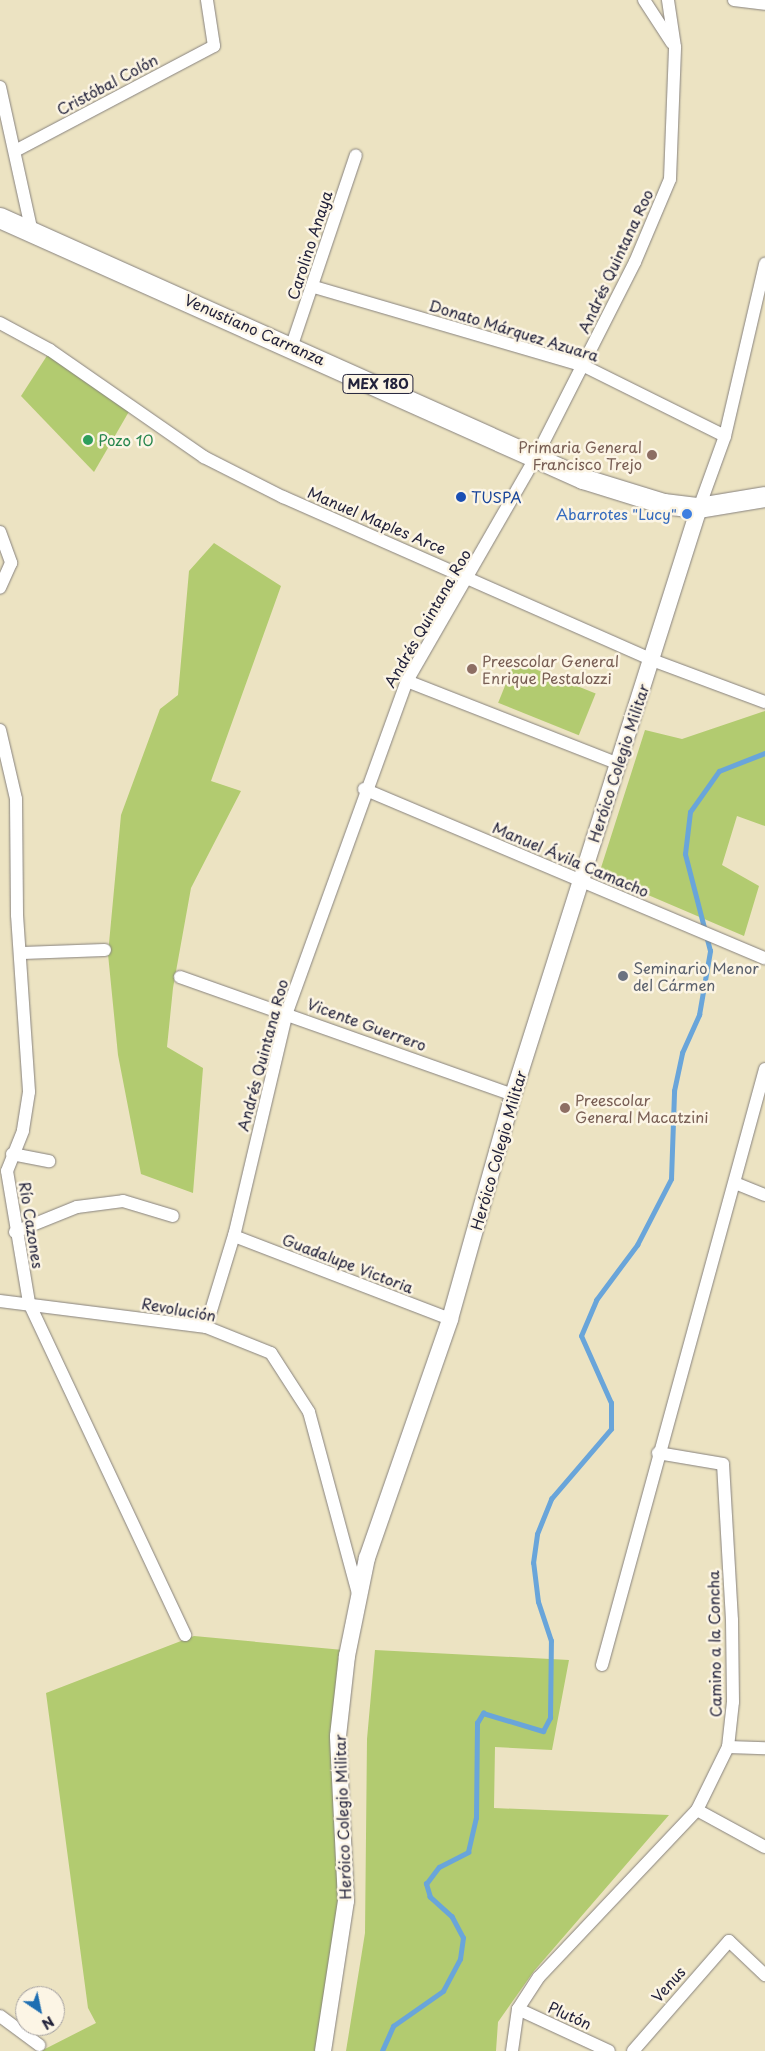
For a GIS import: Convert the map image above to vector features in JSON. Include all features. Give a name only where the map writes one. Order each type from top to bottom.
[{"type":"main road","name":"Venustiano Carranza","points":[[0,218],[292,345],[583,479],[636,496],[699,508],[765,497]]},
{"type":"street","name":"Cristóbal Colón","points":[[15,151],[214,46],[208,0]]},
{"type":"street","points":[[644,0],[675,47]]},
{"type":"street","name":"Andrés Quintana Roo","points":[[206,1327],[234,1236],[287,1012],[364,789],[407,681],[470,578],[584,366],[670,179],[675,47],[668,0]]},
{"type":"street","points":[[734,0],[765,4]]},
{"type":"street","points":[[0,88],[32,232]]},
{"type":"street","name":"Carolino Anaya","points":[[292,345],[314,287],[356,155]]},
{"type":"street","name":"Heróico Colegio Militar","points":[[323,2051],[346,1901],[338,1736],[358,1593],[450,1319],[513,1095],[616,763],[652,660],[699,508],[725,436],[765,264]]},
{"type":"street","name":"Donato Márquez Azuara","points":[[314,287],[584,366],[725,436]]},
{"type":"street","name":"Manuel Maples Arce","points":[[0,323],[50,350],[204,458],[652,660],[765,702]]},
{"type":"street","points":[[0,532],[11,563],[0,588]]},
{"type":"street","points":[[407,681],[616,763]]},
{"type":"street","name":"Río Cazones","points":[[0,730],[16,799],[17,915],[22,953],[29,1092],[22,1131],[7,1172],[15,1232],[29,1303],[185,1635]]},
{"type":"street","name":"Manuel Ávila Camacho","points":[[364,789],[580,882],[765,958]]},
{"type":"street","points":[[22,953],[105,950]]},
{"type":"street","name":"Vicente Guerrero","points":[[180,978],[287,1012],[513,1095]]},
{"type":"street","points":[[602,1665],[658,1453],[735,1183],[765,1069]]},
{"type":"street","points":[[12,1154],[49,1161]]},
{"type":"street","points":[[735,1183],[765,1194]]},
{"type":"street","points":[[15,1232],[77,1207],[123,1201],[173,1216]]},
{"type":"street","name":"Guadalupe Victoria","points":[[234,1236],[450,1319]]},
{"type":"street","name":"Revolución","points":[[0,1301],[29,1303],[206,1327],[271,1353],[310,1412],[358,1593]]},
{"type":"street","name":"Camino a la Concha","points":[[512,2051],[518,2010],[539,1977],[697,1810],[728,1747],[733,1702],[732,1629],[722,1464],[658,1453]]},
{"type":"street","points":[[728,1747],[765,1748]]},
{"type":"street","points":[[697,1810],[765,1847]]},
{"type":"street","name":"Venus","points":[[633,2051],[729,1941],[765,1975]]},
{"type":"street","name":"Plutón","points":[[518,2010],[609,2051]]},
{"type":"street","points":[[0,2016],[39,2045]]},
{"type":"green space","name":"Pozo 10","points":[[50,351],[131,408],[94,472],[21,396]]},
{"type":"green space","points":[[214,543],[281,586],[211,781],[241,791],[191,888],[173,988],[167,1047],[203,1068],[193,1193],[141,1174],[118,1055],[108,954],[121,815],[160,709],[178,695],[189,571]]},
{"type":"green space","points":[[515,661],[596,694],[579,735],[498,703]]},
{"type":"green space","points":[[765,711],[765,826],[737,816],[722,865],[759,886],[744,936],[599,874],[645,730],[682,739]]},
{"type":"green space","points":[[194,1636],[354,1651],[346,1728],[341,1905],[320,2051],[41,2051],[96,2023],[88,2008],[46,1693]]},
{"type":"green space","points":[[375,1650],[569,1660],[552,1750],[495,1747],[494,1808],[669,1815],[534,1971],[498,2022],[496,2051],[346,2051],[365,1933],[367,1739]]},
{"type":"waterway","points":[[382,2051],[393,2026],[443,1991],[460,1959],[463,1938],[452,1917],[430,1897],[426,1884],[439,1867],[468,1852],[476,1818],[477,1723],[483,1713],[543,1731],[550,1718],[551,1641],[538,1602],[533,1563],[537,1534],[551,1499],[611,1429],[611,1403],[581,1336],[596,1300],[637,1245],[671,1179],[674,1091],[682,1053],[699,1015],[710,951],[685,854],[690,812],[719,771],[765,753]]},
{"type":"place","name":"Pozo 10","points":[[88,440]]},
{"type":"place","name":"Primaria General Francisco Trejo","points":[[652,455]]},
{"type":"place","name":"TUSPA","points":[[461,497]]},
{"type":"place","name":"Abarrotes \"Lucy\"","points":[[687,514]]},
{"type":"place","name":"Preescolar General Enrique Pestalozzi","points":[[472,669]]},
{"type":"place","name":"Seminario Menor del Cármen","points":[[623,976]]},
{"type":"place","name":"Preescolar General Macatzini","points":[[565,1108]]}]
